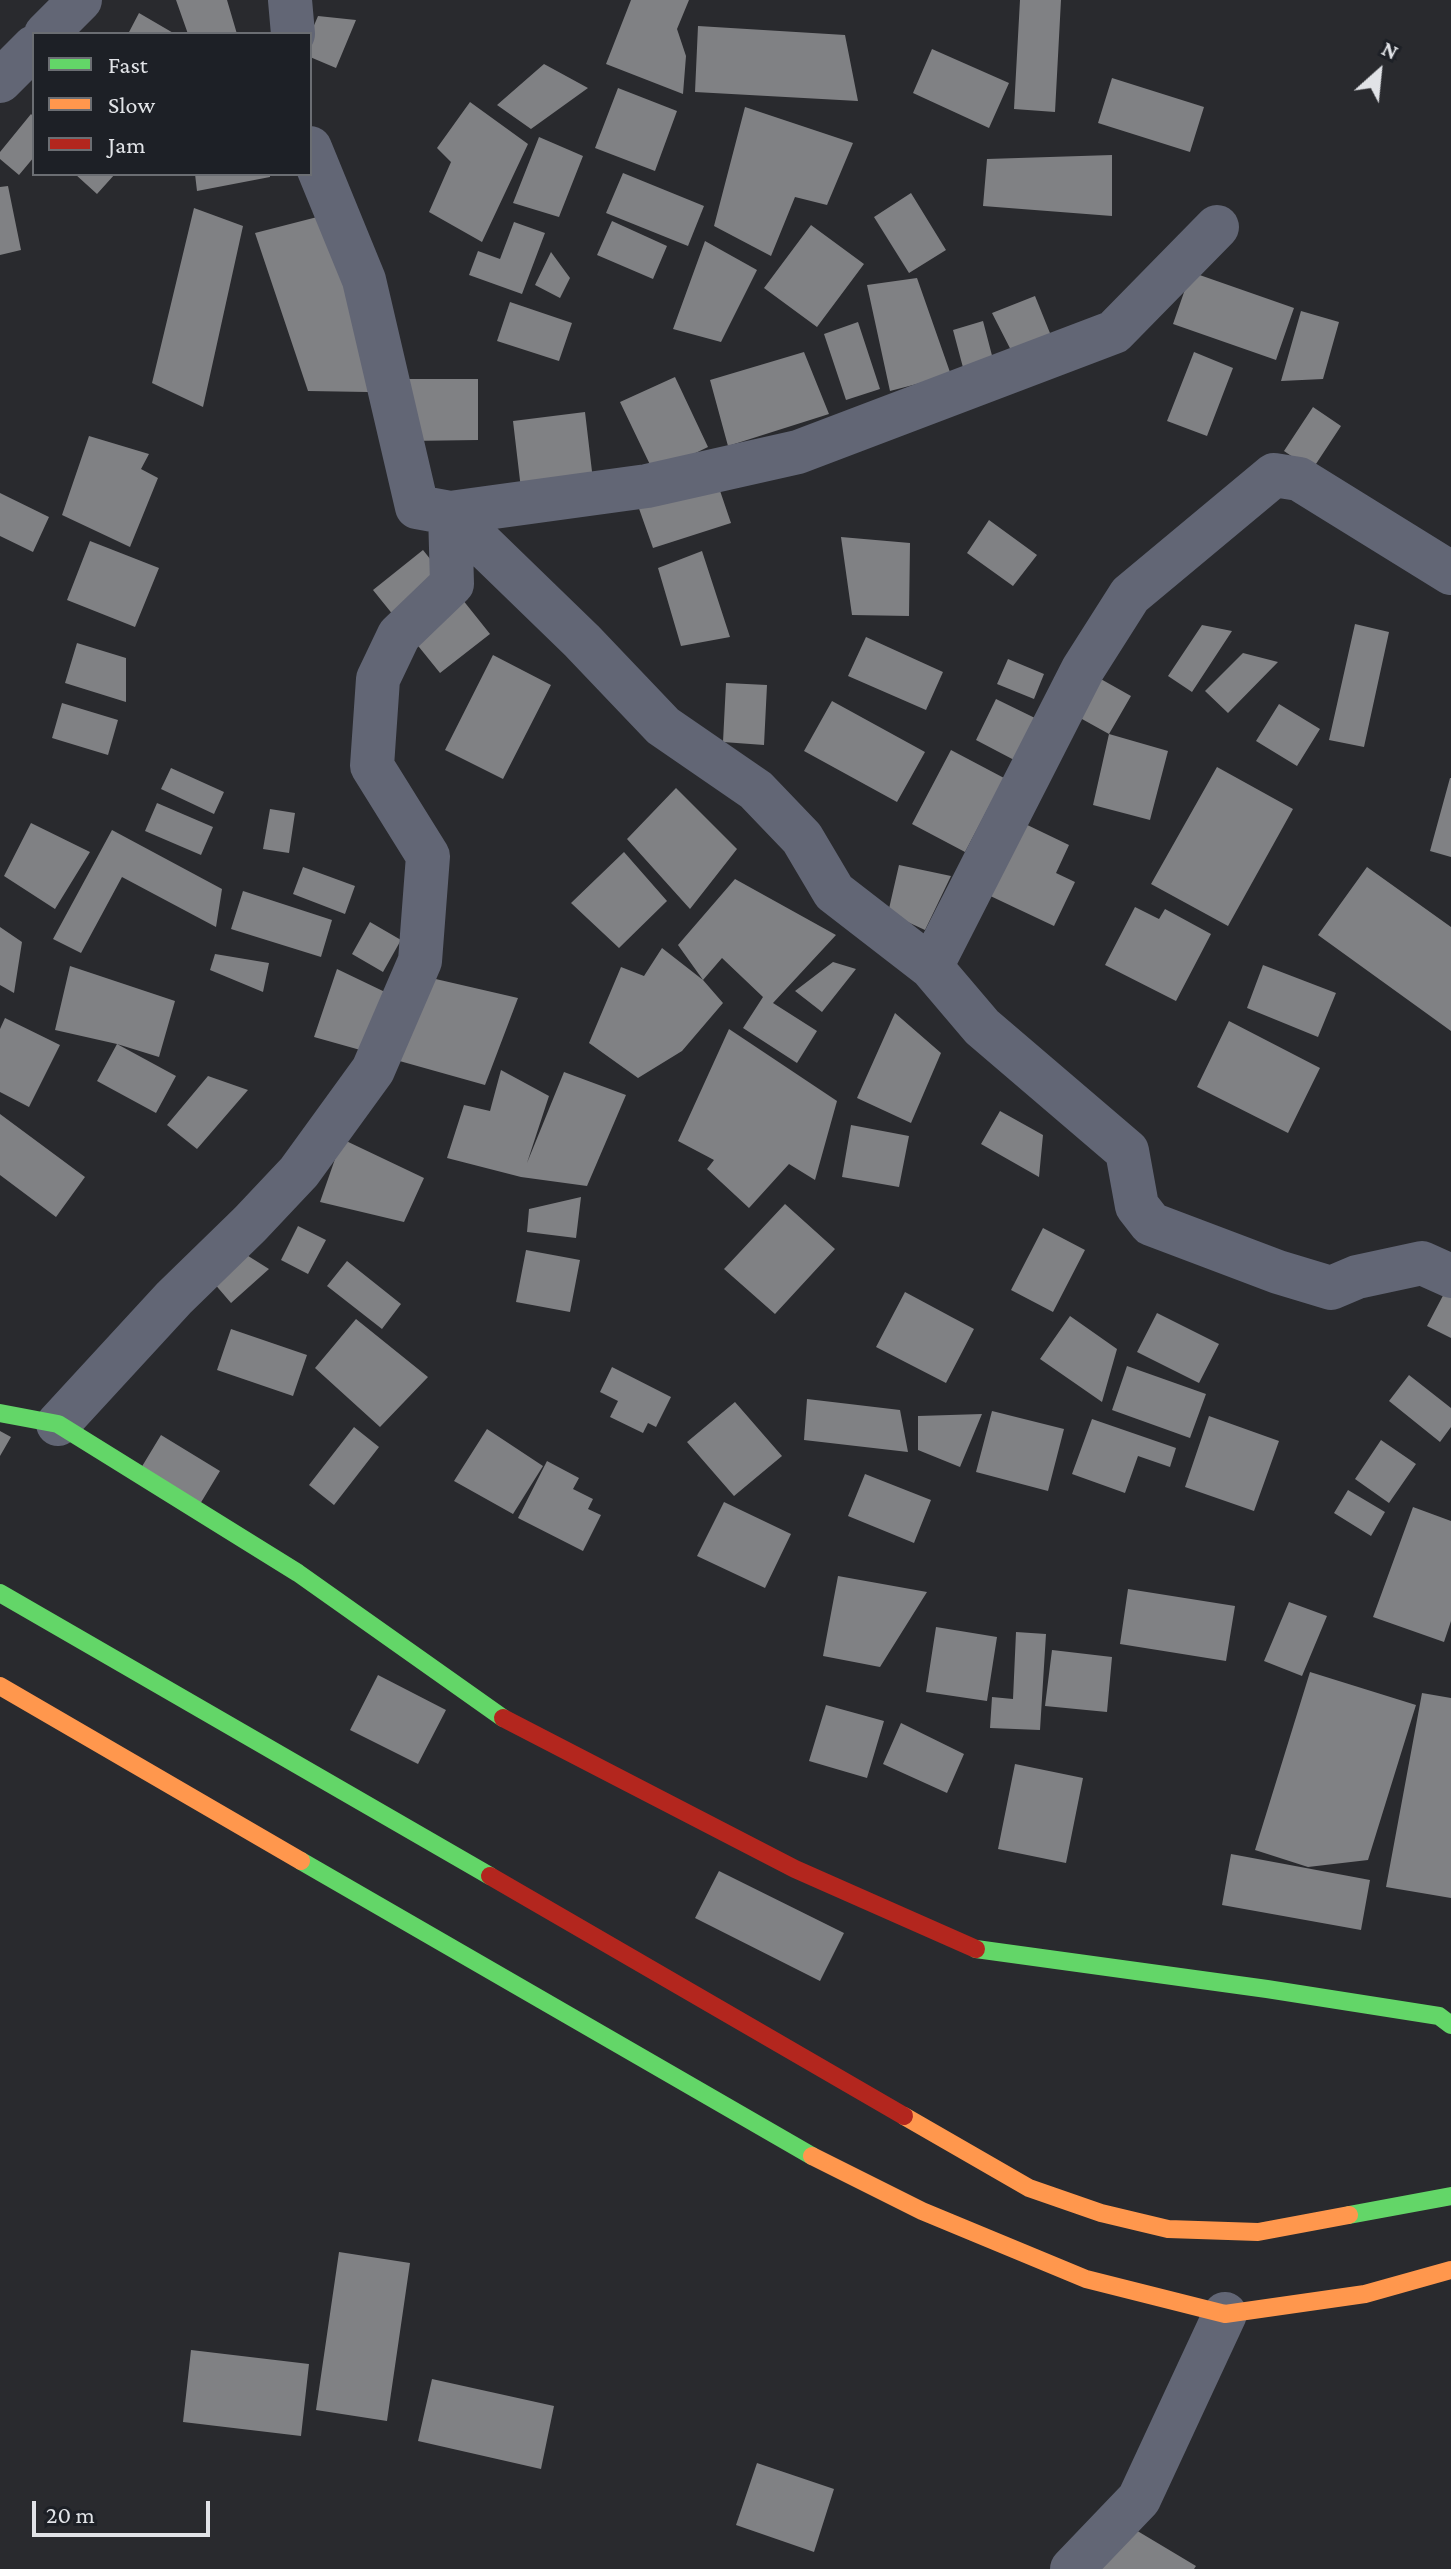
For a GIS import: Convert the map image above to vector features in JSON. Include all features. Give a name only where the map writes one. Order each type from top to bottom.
[{"type":"main road","points":[[0,1413],[58,1424],[298,1573],[510,1723],[795,1869],[976,1949],[1439,2016],[1451,2025]]},
{"type":"main road","points":[[0,1593],[1029,2188],[1101,2213],[1168,2229],[1258,2232],[1451,2196]]},
{"type":"main road","points":[[0,1686],[798,2149],[922,2211],[1086,2279],[1225,2314],[1365,2294],[1451,2270]]},
{"type":"street","points":[[48,32],[80,0]]},
{"type":"street","points":[[290,0],[293,32]]},
{"type":"street","points":[[0,81],[32,49]]},
{"type":"street","points":[[312,153],[364,280],[417,507],[450,513],[647,486],[813,447],[1114,332],[1217,227]]},
{"type":"street","points":[[931,967],[1083,669],[1130,595],[1274,475],[1299,479],[1451,573]]},
{"type":"street","points":[[450,513],[582,641],[663,726],[756,790],[802,838],[834,892],[931,967],[982,1027],[1127,1151],[1137,1206],[1151,1224],[1278,1272],[1331,1288],[1357,1277],[1422,1263],[1451,1276]]},
{"type":"street","points":[[58,1424],[174,1298],[299,1172],[373,1070],[420,961],[428,856],[372,766],[378,679],[399,635],[452,584],[450,513]]},
{"type":"street","points":[[1072,2569],[1139,2499],[1225,2314]]},
{"type":"building","points":[[176,0],[227,0],[236,32],[187,32]]},
{"type":"building","points":[[631,0],[689,0],[677,29],[686,56],[683,94],[606,64]]},
{"type":"building","points":[[1020,0],[1061,0],[1055,112],[1014,109]]},
{"type":"building","points":[[139,13],[172,32],[129,32]]},
{"type":"building","points":[[318,16],[356,20],[336,68],[312,58],[311,32]]},
{"type":"building","points":[[698,26],[845,35],[858,101],[695,92]]},
{"type":"building","points":[[932,49],[1009,83],[989,128],[913,93]]},
{"type":"building","points":[[544,64],[588,88],[531,129],[497,105]]},
{"type":"building","points":[[1112,78],[1204,107],[1190,152],[1098,123]]},
{"type":"building","points":[[618,88],[677,111],[655,171],[595,148]]},
{"type":"building","points":[[470,102],[528,144],[482,242],[429,212],[451,162],[437,148]]},
{"type":"building","points":[[745,107],[853,143],[827,205],[795,197],[771,256],[714,226]]},
{"type":"building","points":[[31,114],[32,159],[19,175],[0,159],[0,152]]},
{"type":"building","points":[[539,137],[583,156],[559,217],[513,203]]},
{"type":"building","points":[[1112,155],[1112,216],[983,206],[987,159]]},
{"type":"building","points":[[623,173],[704,206],[688,246],[606,213]]},
{"type":"building","points":[[77,176],[113,176],[97,194]]},
{"type":"building","points":[[195,176],[270,176],[270,177],[197,191]]},
{"type":"building","points":[[8,186],[21,250],[0,255],[0,187]]},
{"type":"building","points":[[911,193],[946,250],[909,273],[874,217]]},
{"type":"building","points":[[194,208],[243,226],[203,407],[152,383]]},
{"type":"building","points":[[325,215],[364,280],[368,392],[308,391],[255,233]]},
{"type":"building","points":[[612,221],[667,246],[653,279],[597,255]]},
{"type":"building","points":[[514,222],[545,233],[522,294],[469,275],[478,251],[500,259]]},
{"type":"building","points":[[811,225],[864,264],[817,327],[764,288]]},
{"type":"building","points":[[705,241],[757,270],[721,342],[673,329]]},
{"type":"building","points":[[551,252],[570,278],[560,298],[535,285]]},
{"type":"building","points":[[1191,272],[1294,308],[1276,360],[1173,324]]},
{"type":"building","points":[[917,278],[951,375],[890,391],[867,285]]},
{"type":"building","points":[[1035,296],[1054,343],[1016,360],[992,313]]},
{"type":"building","points":[[510,302],[572,323],[559,361],[497,341]]},
{"type":"building","points":[[1301,311],[1339,322],[1323,379],[1281,381]]},
{"type":"building","points":[[983,321],[995,367],[965,375],[953,330]]},
{"type":"building","points":[[858,322],[880,389],[846,400],[824,334]]},
{"type":"building","points":[[804,352],[829,414],[728,446],[710,380]]},
{"type":"building","points":[[1194,352],[1233,368],[1207,436],[1167,421]]},
{"type":"building","points":[[675,377],[708,447],[654,473],[620,402]]},
{"type":"building","points":[[408,379],[478,379],[478,440],[408,441]]},
{"type":"building","points":[[1313,407],[1341,426],[1312,470],[1284,451]]},
{"type":"building","points":[[585,412],[593,480],[521,489],[513,421]]},
{"type":"building","points":[[89,436],[149,454],[141,469],[158,478],[130,547],[62,515]]},
{"type":"building","points":[[715,476],[731,523],[653,548],[637,503]]},
{"type":"building","points":[[0,493],[49,517],[33,552],[0,536]]},
{"type":"building","points":[[989,520],[1037,555],[1013,586],[967,553]]},
{"type":"building","points":[[841,537],[910,543],[909,616],[852,615]]},
{"type":"building","points":[[90,541],[159,568],[135,627],[67,600]]},
{"type":"building","points":[[423,550],[490,634],[440,673],[373,590]]},
{"type":"building","points":[[702,551],[730,637],[681,646],[658,568]]},
{"type":"building","points":[[1355,624],[1389,632],[1364,747],[1329,740]]},
{"type":"building","points":[[1202,625],[1232,631],[1192,692],[1168,676]]},
{"type":"building","points":[[866,637],[943,672],[926,710],[848,676]]},
{"type":"building","points":[[77,643],[126,658],[126,702],[65,683]]},
{"type":"building","points":[[1243,653],[1278,662],[1228,713],[1205,691]]},
{"type":"building","points":[[493,655],[551,685],[503,779],[445,750]]},
{"type":"building","points":[[1008,659],[1044,674],[1034,699],[997,684]]},
{"type":"building","points":[[1083,669],[1131,696],[1109,734],[1073,714]]},
{"type":"building","points":[[726,683],[767,685],[764,745],[723,742]]},
{"type":"building","points":[[996,699],[1037,719],[1016,761],[976,740]]},
{"type":"building","points":[[832,701],[925,752],[897,802],[804,751]]},
{"type":"building","points":[[62,703],[118,720],[108,755],[52,738]]},
{"type":"building","points":[[1279,704],[1320,729],[1297,766],[1256,741]]},
{"type":"building","points":[[1109,734],[1168,751],[1150,820],[1093,805]]},
{"type":"building","points":[[951,750],[1004,778],[965,852],[912,824]]},
{"type":"building","points":[[1217,767],[1293,809],[1228,926],[1151,884]]},
{"type":"building","points":[[171,768],[224,792],[214,814],[161,789]]},
{"type":"building","points":[[1451,778],[1451,857],[1430,851]]},
{"type":"building","points":[[676,788],[737,849],[690,909],[627,839]]},
{"type":"building","points":[[157,803],[213,827],[201,855],[145,831]]},
{"type":"building","points":[[270,809],[295,813],[289,853],[263,849]]},
{"type":"building","points":[[1019,821],[1069,845],[1056,873],[1075,882],[1054,926],[984,893]]},
{"type":"building","points":[[31,823],[90,852],[55,909],[4,876]]},
{"type":"building","points":[[112,830],[222,889],[216,927],[122,877],[81,953],[53,939]]},
{"type":"building","points":[[624,852],[667,901],[619,948],[571,903]]},
{"type":"building","points":[[899,865],[951,876],[925,930],[888,913]]},
{"type":"building","points":[[303,867],[355,886],[345,914],[293,894]]},
{"type":"building","points":[[1367,867],[1451,927],[1451,1031],[1318,935]]},
{"type":"building","points":[[735,879],[836,935],[773,1003],[817,1031],[797,1063],[743,1028],[763,997],[722,958],[703,980],[678,945]]},
{"type":"building","points":[[243,891],[332,920],[321,957],[231,929]]},
{"type":"building","points":[[1135,907],[1159,919],[1165,909],[1211,934],[1176,1001],[1105,965]]},
{"type":"building","points":[[370,922],[401,940],[383,972],[352,954]]},
{"type":"building","points":[[0,927],[22,942],[14,993],[0,985]]},
{"type":"building","points":[[662,948],[703,980],[723,1003],[682,1051],[638,1078],[589,1043],[621,967],[644,976]]},
{"type":"building","points":[[215,954],[269,963],[263,992],[210,970]]},
{"type":"building","points":[[833,962],[856,969],[822,1012],[795,991]]},
{"type":"building","points":[[1263,965],[1336,993],[1318,1037],[1247,1008]]},
{"type":"building","points":[[70,966],[175,1001],[159,1057],[55,1030]]},
{"type":"building","points":[[337,969],[385,992],[401,971],[518,998],[485,1085],[314,1037]]},
{"type":"building","points":[[895,1013],[941,1053],[911,1123],[857,1098]]},
{"type":"building","points":[[5,1018],[60,1045],[29,1107],[0,1092],[0,1029]]},
{"type":"building","points":[[1229,1021],[1320,1068],[1288,1133],[1197,1087]]},
{"type":"building","points":[[729,1029],[837,1101],[815,1180],[789,1164],[749,1208],[707,1169],[714,1160],[678,1141]]},
{"type":"building","points":[[117,1044],[176,1076],[156,1113],[97,1081]]},
{"type":"building","points":[[501,1070],[549,1096],[527,1163],[564,1072],[626,1095],[587,1186],[521,1177],[447,1158],[464,1105],[490,1111]]},
{"type":"building","points":[[208,1076],[248,1090],[197,1149],[167,1125]]},
{"type":"building","points":[[1000,1111],[1043,1135],[1039,1177],[981,1144]]},
{"type":"building","points":[[0,1114],[85,1177],[56,1217],[0,1175]]},
{"type":"building","points":[[851,1125],[909,1136],[899,1187],[842,1177]]},
{"type":"building","points":[[342,1139],[424,1178],[404,1222],[320,1202]]},
{"type":"building","points":[[581,1197],[576,1238],[527,1232],[529,1209]]},
{"type":"building","points":[[785,1204],[835,1249],[775,1314],[724,1269]]},
{"type":"building","points":[[298,1226],[326,1240],[308,1274],[281,1260]]},
{"type":"building","points":[[1043,1228],[1085,1250],[1053,1312],[1011,1290]]},
{"type":"building","points":[[526,1250],[580,1260],[570,1312],[516,1302]]},
{"type":"building","points":[[245,1254],[269,1269],[231,1303],[213,1282]]},
{"type":"building","points":[[347,1261],[401,1304],[382,1329],[327,1286]]},
{"type":"building","points":[[1447,1288],[1451,1290],[1451,1338],[1427,1326]]},
{"type":"building","points":[[905,1292],[974,1329],[946,1383],[876,1347]]},
{"type":"building","points":[[1157,1313],[1219,1344],[1199,1383],[1137,1352]]},
{"type":"building","points":[[1070,1316],[1117,1349],[1102,1402],[1040,1359]]},
{"type":"building","points":[[356,1319],[428,1377],[380,1427],[315,1368]]},
{"type":"building","points":[[231,1329],[307,1355],[293,1396],[217,1370]]},
{"type":"building","points":[[1127,1366],[1206,1394],[1190,1438],[1112,1410]]},
{"type":"building","points":[[612,1367],[671,1397],[656,1427],[648,1423],[643,1433],[610,1417],[618,1401],[600,1392]]},
{"type":"building","points":[[1409,1375],[1451,1408],[1451,1427],[1440,1442],[1389,1401]]},
{"type":"building","points":[[807,1399],[900,1410],[908,1452],[804,1440]]},
{"type":"building","points":[[735,1402],[782,1456],[734,1496],[687,1442]]},
{"type":"building","points":[[992,1411],[1064,1429],[1048,1491],[976,1472]]},
{"type":"building","points":[[982,1414],[960,1467],[918,1450],[918,1416]]},
{"type":"building","points":[[1209,1416],[1279,1441],[1254,1511],[1185,1487]]},
{"type":"building","points":[[1092,1419],[1176,1448],[1170,1467],[1138,1456],[1125,1493],[1072,1474]]},
{"type":"building","points":[[354,1427],[379,1447],[334,1505],[309,1485]]},
{"type":"building","points":[[487,1429],[543,1466],[513,1514],[454,1481]]},
{"type":"building","points":[[0,1431],[11,1437],[0,1456]]},
{"type":"building","points":[[161,1435],[220,1471],[194,1514],[135,1478]]},
{"type":"building","points":[[1381,1440],[1416,1464],[1389,1503],[1355,1479]]},
{"type":"building","points":[[547,1461],[579,1478],[573,1489],[593,1499],[588,1509],[601,1515],[583,1551],[518,1518]]},
{"type":"building","points":[[865,1474],[931,1500],[914,1543],[848,1516]]},
{"type":"building","points":[[1348,1490],[1385,1512],[1371,1536],[1334,1513]]},
{"type":"building","points":[[724,1502],[791,1534],[765,1588],[697,1556]]},
{"type":"building","points":[[1413,1507],[1451,1521],[1451,1621],[1444,1642],[1373,1617]]},
{"type":"building","points":[[838,1576],[927,1592],[880,1667],[823,1656]]},
{"type":"building","points":[[1128,1589],[1235,1606],[1226,1661],[1120,1644]]},
{"type":"building","points":[[1289,1602],[1327,1616],[1302,1676],[1264,1661]]},
{"type":"building","points":[[936,1627],[997,1637],[987,1701],[926,1692]]},
{"type":"building","points":[[1016,1632],[1046,1634],[1040,1730],[990,1728],[992,1697],[1013,1699]]},
{"type":"building","points":[[1052,1650],[1112,1657],[1107,1712],[1045,1706]]},
{"type":"building","points":[[1310,1672],[1416,1705],[1368,1860],[1308,1867],[1255,1850]]},
{"type":"building","points":[[378,1675],[446,1710],[418,1764],[350,1730]]},
{"type":"building","points":[[1422,1693],[1451,1698],[1451,1898],[1386,1887]]},
{"type":"building","points":[[826,1705],[884,1721],[867,1778],[809,1761]]},
{"type":"building","points":[[901,1723],[964,1754],[947,1793],[883,1764]]},
{"type":"building","points":[[1015,1764],[1083,1778],[1066,1863],[998,1849]]},
{"type":"building","points":[[1231,1854],[1370,1880],[1361,1930],[1222,1905]]},
{"type":"building","points":[[719,1871],[844,1933],[820,1981],[695,1918]]},
{"type":"building","points":[[339,2252],[410,2263],[387,2421],[316,2410]]},
{"type":"building","points":[[191,2350],[309,2364],[301,2436],[183,2422]]},
{"type":"building","points":[[432,2379],[554,2406],[541,2469],[418,2441]]},
{"type":"building","points":[[757,2463],[834,2489],[814,2552],[736,2525]]},
{"type":"building","points":[[1109,2514],[1196,2566],[1194,2569],[1075,2569]]},
{"type":"traffic: fast","points":[[0,1413],[58,1424],[298,1573],[503,1718]]},
{"type":"traffic: fast","points":[[0,1593],[490,1876]]},
{"type":"traffic: fast","points":[[301,1861],[812,2156]]},
{"type":"traffic: fast","points":[[976,1949],[1439,2016],[1451,2025]]},
{"type":"traffic: fast","points":[[1349,2215],[1451,2196]]},
{"type":"traffic: slow","points":[[0,1686],[301,1861]]},
{"type":"traffic: slow","points":[[904,2116],[1029,2188],[1101,2213],[1168,2229],[1258,2232],[1349,2215]]},
{"type":"traffic: slow","points":[[812,2156],[922,2211],[1086,2279],[1225,2314],[1365,2294],[1451,2270]]},
{"type":"traffic: jam","points":[[503,1718],[795,1869],[976,1949]]},
{"type":"traffic: jam","points":[[490,1876],[904,2116]]}]
